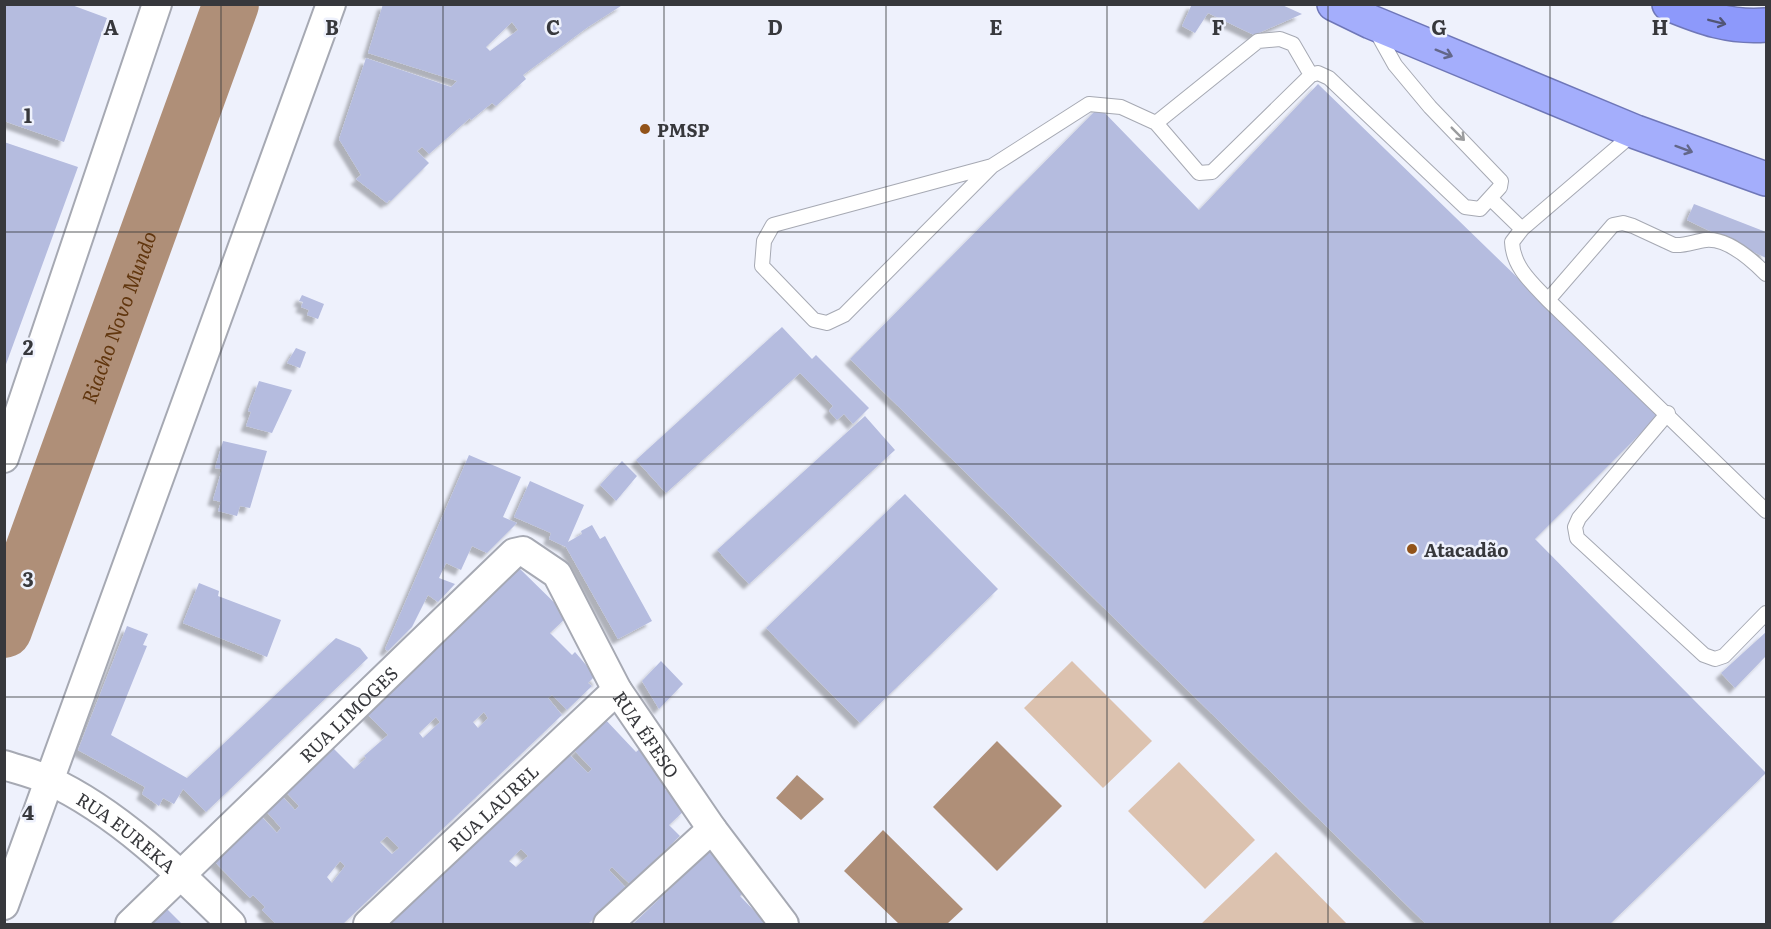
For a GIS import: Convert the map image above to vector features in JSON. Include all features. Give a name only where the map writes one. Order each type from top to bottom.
[{"type":"highway","points":[[1334,4],[1371,22],[1636,132],[1767,179]]},
{"type":"highway","points":[[1669,4],[1711,21],[1736,27],[1767,25]]},
{"type":"street","points":[[4,458],[157,4]]},
{"type":"street","points":[[4,905],[331,4]]},
{"type":"street","name":"RUA ÉFESO","points":[[514,553],[529,554],[557,574],[617,690],[712,829],[784,924]]},
{"type":"street","name":"RUA LIMOGES","points":[[130,924],[514,553]]},
{"type":"street","name":"RUA LAUREL","points":[[368,924],[617,690]]},
{"type":"street","name":"RUA EUREKA","points":[[4,765],[48,780],[115,821],[181,874],[231,924]]},
{"type":"street","points":[[608,924],[712,829]]},
{"type":"lane","points":[[992,166],[773,225],[764,241],[762,266],[814,320],[827,323],[844,315],[992,166],[1089,104],[1120,107],[1156,123],[1199,173],[1206,174],[1212,172],[1311,75],[1318,73],[1329,78],[1465,207],[1480,209],[1500,187],[1501,181],[1430,107],[1395,65],[1371,22]]},
{"type":"lane","points":[[1156,123],[1258,41],[1280,39],[1293,44],[1311,75]]},
{"type":"lane","points":[[1636,132],[1522,229],[1512,242],[1514,256],[1522,272],[1548,300],[1596,344],[1634,385],[1668,413],[1767,511]]},
{"type":"lane","points":[[1490,198],[1522,229]]},
{"type":"lane","points":[[1548,300],[1614,225],[1623,223],[1674,245],[1683,246],[1703,240],[1730,245],[1767,274]]},
{"type":"lane","points":[[1668,413],[1579,518],[1575,528],[1577,538],[1704,655],[1715,659],[1724,656],[1767,614]]},
{"type":"shaded area","points":[[1072,661],[1152,741],[1103,788],[1024,708]]},
{"type":"shaded area","points":[[997,741],[1062,806],[997,871],[933,807]]},
{"type":"shaded area","points":[[1179,762],[1255,840],[1205,889],[1128,811]]},
{"type":"shaded area","points":[[797,775],[824,799],[801,820],[776,798]]},
{"type":"shaded area","points":[[883,830],[963,909],[947,924],[899,924],[844,871]]},
{"type":"shaded area","points":[[1276,852],[1347,924],[1201,924]]},
{"type":"building","points":[[4,4],[69,4],[107,18],[64,142],[4,121]]},
{"type":"building","points":[[383,4],[624,4],[588,27],[523,75],[526,79],[496,106],[492,103],[471,120],[470,118],[429,154],[422,147],[417,151],[429,163],[387,203],[356,179],[361,175],[339,139],[366,58],[451,87],[457,81],[368,53]],"holes":[[[512,22],[518,30],[490,51],[486,47]]]},
{"type":"building","points":[[1192,4],[1280,4],[1302,14],[1254,35],[1208,13],[1195,33],[1182,26]]},
{"type":"building","points":[[1318,84],[1659,415],[1535,539],[1766,773],[1610,924],[1426,924],[850,359],[1099,107],[1199,210]]},
{"type":"building","points":[[4,142],[78,167],[5,367],[4,367]]},
{"type":"building","points":[[1694,204],[1766,232],[1766,258],[1687,220]]},
{"type":"building","points":[[302,295],[324,304],[318,319],[307,315],[309,310],[301,307],[303,302],[299,301]]},
{"type":"building","points":[[782,327],[812,359],[816,355],[869,408],[853,424],[844,414],[837,420],[829,411],[833,406],[800,373],[666,493],[636,460]]},
{"type":"building","points":[[296,348],[306,352],[300,368],[287,363]]},
{"type":"building","points":[[259,381],[292,390],[272,433],[246,426],[251,412],[248,411]]},
{"type":"building","points":[[865,416],[895,450],[749,584],[717,550]]},
{"type":"building","points":[[223,441],[267,451],[250,508],[240,506],[237,516],[218,511],[221,502],[213,500],[222,469],[215,468]]},
{"type":"building","points":[[469,455],[521,477],[503,517],[517,523],[487,553],[472,546],[461,570],[446,563],[439,578],[455,584],[438,602],[428,595],[412,627],[388,651],[385,649]]},
{"type":"building","points":[[622,461],[637,476],[616,501],[600,485]]},
{"type":"building","points":[[530,481],[584,505],[568,542],[592,525],[600,539],[605,536],[652,621],[618,639],[566,547],[549,539],[551,533],[514,517]]},
{"type":"building","points":[[905,494],[998,589],[860,723],[766,628]]},
{"type":"building","points":[[518,567],[568,616],[550,633],[572,655],[575,652],[599,680],[596,682],[593,678],[588,683],[592,686],[567,710],[552,695],[548,698],[562,715],[343,924],[276,924],[262,910],[265,907],[253,895],[250,898],[214,861],[261,816],[277,833],[281,828],[266,811],[282,796],[295,810],[299,806],[286,792],[332,747],[354,769],[366,758],[364,756],[388,735],[367,714]],"holes":[[[484,712],[488,718],[478,728],[473,722]],[[436,717],[440,722],[423,738],[419,733]],[[387,836],[399,848],[392,854],[380,842]],[[340,861],[345,866],[332,883],[327,877]]]},
{"type":"building","points":[[199,583],[219,591],[218,596],[281,620],[267,657],[183,623]]},
{"type":"building","points":[[127,626],[148,634],[143,645],[147,646],[111,735],[187,778],[336,638],[360,648],[368,658],[206,812],[183,789],[174,804],[163,798],[159,806],[142,794],[145,787],[78,750]]},
{"type":"building","points":[[1766,632],[1766,656],[1735,688],[1721,673]]},
{"type":"building","points":[[661,661],[683,684],[659,709],[642,681]]},
{"type":"building","points":[[604,718],[636,752],[643,746],[670,784],[665,789],[685,810],[669,825],[680,836],[630,884],[612,867],[609,870],[626,888],[588,924],[389,924],[568,753],[588,773],[592,769],[575,751],[587,739],[585,737]],"holes":[[[521,849],[528,856],[516,867],[509,861]]]},
{"type":"building","points":[[716,845],[750,886],[740,896],[767,924],[633,924]]},
{"type":"building","points":[[165,907],[182,924],[149,924]]},
{"type":"waterway","name":"Riacho Novo Mundo","points":[[4,630],[231,4]]},
{"type":"place","name":"PMSP","points":[[645,129]]},
{"type":"place","name":"Atacadão","points":[[1412,549]]}]
